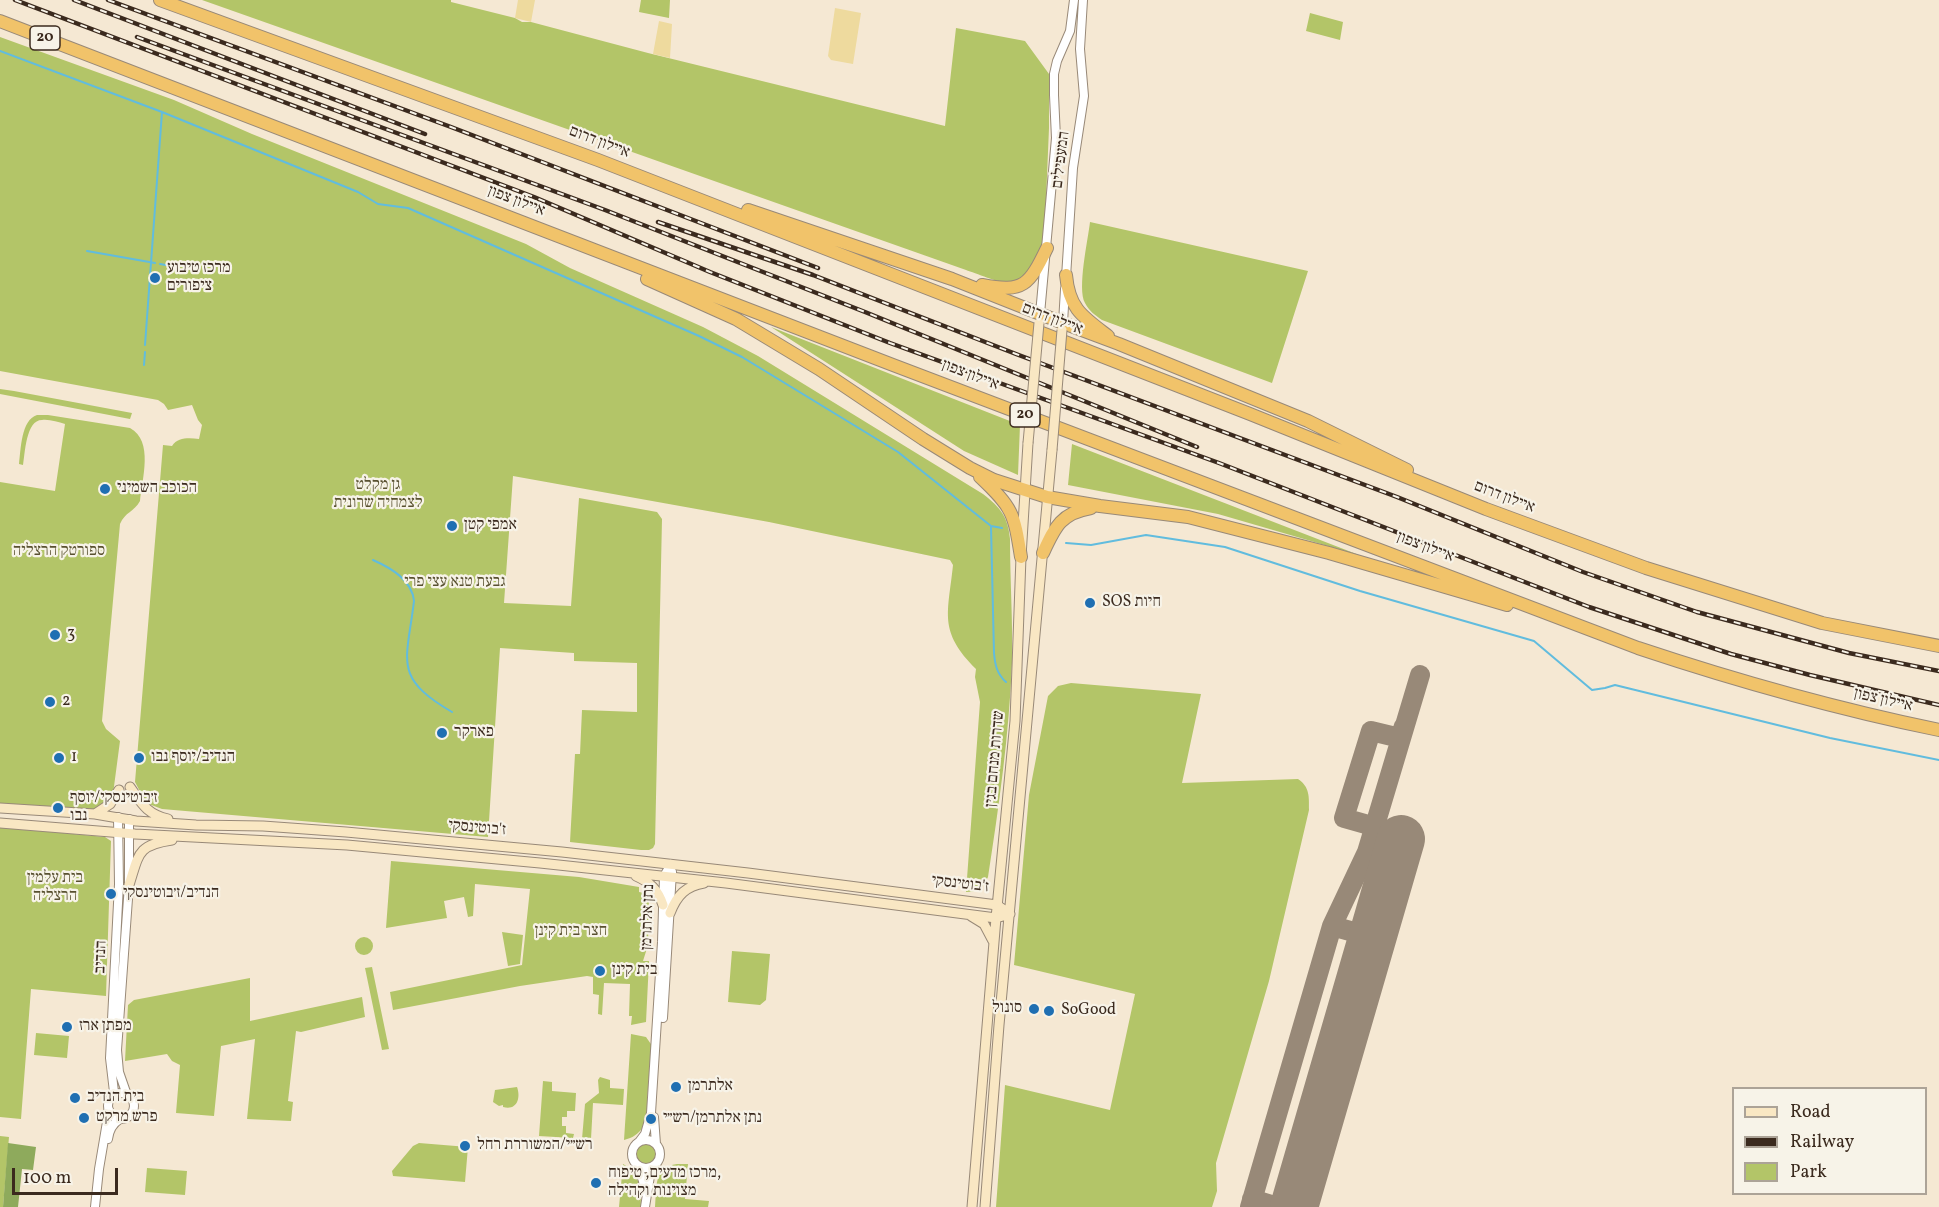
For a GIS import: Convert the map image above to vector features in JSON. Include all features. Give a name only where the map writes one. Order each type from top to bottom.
[{"type":"highway","name":"איילון דרום","points":[[160,0],[598,160],[1250,414],[1486,509],[1646,568],[1822,623],[1939,646]]},
{"type":"highway","name":"איילון צפון","points":[[0,21],[893,365],[1586,628],[1719,675],[1803,699],[1939,730]]},
{"type":"highway","points":[[598,160],[952,279],[1040,318],[1119,344],[1308,421],[1486,509]]},
{"type":"highway","points":[[473,203],[736,319],[819,369],[970,468],[994,480],[1047,497],[1188,517],[1329,553],[1586,628]]},
{"type":"highway","points":[[952,279],[996,288],[1016,288],[1032,276],[1047,248]]},
{"type":"highway","points":[[1066,275],[1070,297],[1077,311],[1119,344]]},
{"type":"highway","points":[[970,468],[1009,508],[1015,523],[1021,557]]},
{"type":"highway","points":[[1044,553],[1055,527],[1066,516],[1080,510],[1100,506]]},
{"type":"main road","name":"שדרות מנחם בגין","points":[[972,1207],[1017,694],[1024,490],[1040,318]]},
{"type":"main road","name":"שדרות מנחם בגין","points":[[985,1207],[1044,553],[1062,326]]},
{"type":"main road","points":[[130,787],[145,809],[155,815],[196,825]]},
{"type":"main road","points":[[94,814],[110,804],[119,790]]},
{"type":"main road","name":"ז'בוטינסקי","points":[[0,808],[94,814],[196,825],[263,826],[346,832],[562,852],[997,905],[1010,914]]},
{"type":"main road","name":"ז'בוטינסקי","points":[[0,823],[347,845],[622,871],[996,918],[1010,914]]},
{"type":"main road","points":[[129,885],[138,856],[149,845],[195,837]]},
{"type":"main road","points":[[622,871],[649,883],[659,894],[663,905]]},
{"type":"main road","points":[[965,901],[982,900],[990,896],[1000,876]]},
{"type":"main road","points":[[670,913],[676,900],[688,888],[712,882]]},
{"type":"main road","points":[[963,913],[984,924],[994,944]]},
{"type":"street","name":"המעפילים","points":[[1040,318],[1056,138],[1054,74],[1070,31],[1074,0]]},
{"type":"street","name":"המעפילים","points":[[1062,326],[1073,168],[1084,96],[1080,49],[1083,0]]},
{"type":"street","name":"הנדיב","points":[[118,817],[124,832],[129,885],[117,1050],[119,1072],[127,1095]]},
{"type":"street","name":"הנדיב","points":[[111,1098],[114,1092],[110,1058],[119,884],[124,832],[129,819]]},
{"type":"street","name":"נתן אלתרמן","points":[[639,1142],[645,1134],[651,1113],[662,954],[663,905],[671,864]]},
{"type":"street","name":"נתן אלתרמן","points":[[656,1144],[654,1124],[670,913],[668,877]]},
{"type":"street","points":[[95,1207],[108,1105],[111,1098],[117,1094],[127,1095],[133,1101],[134,1108],[128,1118],[120,1119],[113,1116],[109,1110]]},
{"type":"street","points":[[99,1169],[106,1154],[111,1129],[120,1119]]},
{"type":"street","points":[[645,1207],[650,1176],[655,1166],[660,1156],[656,1144],[646,1140],[634,1146],[633,1161],[638,1166],[645,1169],[655,1166]]},
{"type":"street","points":[[638,1166],[646,1196]]},
{"type":"green space","points":[[202,0],[451,0],[451,2],[515,18],[522,22],[531,22],[945,126],[956,28],[1025,41],[1049,74],[1044,247],[1035,265],[1026,275],[1014,282],[999,281]]},
{"type":"green space","points":[[641,0],[670,0],[669,18],[639,12]]},
{"type":"green space","points":[[1310,13],[1343,22],[1340,40],[1306,31]]},
{"type":"green space","points":[[0,37],[174,100],[252,134],[526,244],[570,268],[703,327],[758,356],[989,499],[999,509],[1009,531],[1012,663],[1009,717],[1000,797],[988,877],[982,887],[966,892],[980,702],[975,677],[976,669],[956,644],[948,621],[953,565],[950,560],[769,522],[513,476],[504,603],[571,606],[579,498],[657,512],[662,519],[655,844],[653,848],[641,850],[570,842],[575,754],[580,754],[582,710],[637,712],[637,663],[574,661],[574,653],[500,648],[488,837],[162,809],[146,803],[135,782],[163,445],[172,446],[184,439],[199,439],[202,425],[192,405],[168,410],[158,400],[0,371]]},
{"type":"green space","points":[[1090,222],[1308,271],[1272,383],[1102,320],[1092,313],[1085,303],[1082,287]]},
{"type":"green space","points":[[771,327],[1020,425],[1018,475],[964,451]]},
{"type":"green space","points":[[0,389],[132,413],[130,419],[0,394]]},
{"type":"green space","name":"ספורטק הרצליה","points":[[37,415],[130,428],[142,442],[144,451],[140,501],[120,524],[102,721],[106,729],[120,741],[113,794],[105,804],[93,811],[0,805],[0,482],[55,491],[65,424],[48,420],[37,421],[29,431],[23,465],[19,464],[25,429],[32,418]]},
{"type":"green space","points":[[1072,444],[1359,555],[1218,514],[1068,485]]},
{"type":"green space","points":[[1071,683],[1201,694],[1182,783],[1298,779],[1305,785],[1308,793],[1309,810],[1269,981],[1216,1163],[1217,1191],[1212,1207],[996,1207],[1005,1085],[1110,1110],[1135,994],[1014,965],[1029,795],[1048,696],[1058,686]]},
{"type":"green space","name":"בית עלמין הרצליה","points":[[0,827],[105,837],[111,841],[106,996],[31,989],[21,1119],[0,1117]]},
{"type":"green space","name":"חצר בית קינן","points":[[391,861],[579,877],[639,887],[639,892],[649,894],[648,945],[643,961],[649,961],[646,1022],[631,1025],[630,984],[604,983],[602,1015],[598,1014],[599,995],[593,994],[593,977],[587,976],[393,1010],[390,992],[522,965],[530,889],[475,884],[473,916],[468,917],[464,897],[444,901],[447,918],[386,928]]},
{"type":"green space","points":[[502,932],[523,935],[520,964],[508,966]]},
{"type":"green space","points":[[364,937],[370,940],[373,946],[370,952],[364,955],[358,952],[355,946],[358,940]]},
{"type":"green space","points":[[732,951],[770,954],[766,1000],[760,1005],[728,1002]]},
{"type":"green space","points":[[372,967],[389,1049],[382,1050],[365,968]]},
{"type":"green space","points":[[250,978],[250,1021],[362,997],[365,1017],[301,1032],[296,1031],[288,1101],[293,1102],[291,1121],[247,1119],[255,1039],[221,1046],[214,1116],[176,1113],[180,1065],[172,1061],[167,1054],[125,1061],[128,1005],[134,1000]]},
{"type":"green space","points":[[36,1033],[69,1036],[67,1058],[34,1055]]},
{"type":"green space","points":[[631,1034],[646,1037],[653,1051],[651,1052],[647,1102],[649,1110],[646,1122],[636,1135],[624,1140]]},
{"type":"green space","points":[[600,1077],[610,1080],[610,1088],[624,1089],[623,1105],[593,1103],[591,1139],[582,1139],[585,1104],[599,1093],[598,1080]]},
{"type":"green space","points":[[543,1081],[552,1082],[552,1091],[576,1093],[575,1111],[567,1111],[567,1117],[562,1117],[562,1126],[566,1126],[566,1133],[574,1134],[573,1138],[539,1136]]},
{"type":"green space","points":[[517,1087],[517,1103],[512,1107],[499,1106],[493,1102],[495,1090]]},
{"type":"green space","points":[[0,1136],[9,1137],[3,1207],[0,1207]]},
{"type":"green space","points":[[8,1143],[36,1147],[33,1170],[22,1169],[18,1207],[3,1207]]},
{"type":"green space","points":[[419,1143],[468,1147],[465,1182],[393,1176],[392,1171],[413,1146]]},
{"type":"green space","points":[[646,1144],[653,1147],[656,1154],[653,1161],[646,1164],[639,1161],[636,1154],[639,1147]]},
{"type":"green space","points":[[623,1164],[636,1177],[640,1188],[641,1207],[619,1207]]},
{"type":"green space","points":[[688,1164],[685,1199],[709,1201],[708,1207],[655,1207],[660,1174],[669,1166]]},
{"type":"green space","points":[[147,1168],[187,1171],[185,1195],[145,1192]]},
{"type":"sand","points":[[518,0],[535,0],[531,22],[515,18]]},
{"type":"sand","points":[[835,8],[861,13],[853,64],[831,60],[828,56]]},
{"type":"sand","points":[[659,21],[672,24],[670,58],[653,54]]},
{"type":"waterway","points":[[0,51],[162,112],[358,192],[378,204],[408,208],[699,336],[742,357],[898,452],[991,526],[1002,528]]},
{"type":"waterway","points":[[145,345],[162,112]]},
{"type":"waterway","points":[[87,251],[155,263]]},
{"type":"waterway","points":[[160,264],[177,267]]},
{"type":"waterway","points":[[144,365],[145,352]]},
{"type":"waterway","points":[[991,527],[994,653],[997,669],[1006,682]]},
{"type":"waterway","points":[[1066,543],[1091,545],[1146,535],[1225,547],[1360,591],[1534,641],[1592,690],[1615,685],[1830,738],[1939,760]]},
{"type":"waterway","points":[[373,560],[400,576],[409,587],[414,601],[407,653],[408,666],[420,688],[452,712]]},
{"type":"taxiway","points":[[1250,1207],[1332,926],[1367,852],[1420,675]]},
{"type":"taxiway","points":[[1401,839],[1383,829],[1344,818],[1371,731],[1400,738],[1404,726]]},
{"type":"taxiway","points":[[1332,926],[1372,937]]},
{"type":"taxiway","points":[[1252,1199],[1278,1207]]},
{"type":"runway","points":[[1294,1207],[1401,839]]},
{"type":"railway","points":[[15,0],[534,197],[710,272],[890,343],[1219,463],[1589,607],[1731,654],[1939,705]]},
{"type":"railway","points":[[74,0],[425,134]]},
{"type":"railway","points":[[108,0],[451,127],[818,268]]},
{"type":"railway","points":[[137,37],[605,210],[865,312],[1197,447]]},
{"type":"railway","points":[[658,222],[813,275],[1397,497],[1583,572],[1697,612],[1849,653],[1939,671]]},
{"type":"place","name":"מרכז טיבוע ציפורים","points":[[155,278]]},
{"type":"place","name":"הכוכב השמיני","points":[[105,489]]},
{"type":"place","name":"אמפי קטן","points":[[452,526]]},
{"type":"place","name":"SOS חיות","points":[[1090,603]]},
{"type":"place","name":"3","points":[[55,635]]},
{"type":"place","name":"2","points":[[50,702]]},
{"type":"place","name":"פארקר","points":[[442,733]]},
{"type":"place","name":"1","points":[[59,758]]},
{"type":"place","name":"הנדיב/יוסף נבו","points":[[139,758]]},
{"type":"place","name":"ז׳בוטינסקי/יוסף נבו","points":[[58,808]]},
{"type":"place","name":"הנדיב/ז׳בוטינסקי","points":[[111,894]]},
{"type":"place","name":"בית קינן","points":[[600,971]]},
{"type":"place","name":"סונול","points":[[1034,1009]]},
{"type":"place","name":"SoGood","points":[[1049,1011]]},
{"type":"place","name":"מפתן ארז","points":[[67,1027]]},
{"type":"place","name":"אלתרמן","points":[[676,1087]]},
{"type":"place","name":"בית הנדיב","points":[[75,1098]]},
{"type":"place","name":"פרש מרקט","points":[[84,1118]]},
{"type":"place","name":"נתן אלתרמן/רש״י","points":[[651,1119]]},
{"type":"place","name":"רש״י/המשוררת רחל","points":[[465,1146]]},
{"type":"place","name":"מרכז מדעים, טיפוח, מצוינות וקהילה","points":[[596,1183]]},
{"type":"park label","name":"גן מקלט לצמחיה שרונית","points":[[378,495]]},
{"type":"park label","name":"גבעת טנא עצי פרי","points":[[455,583]]}]
